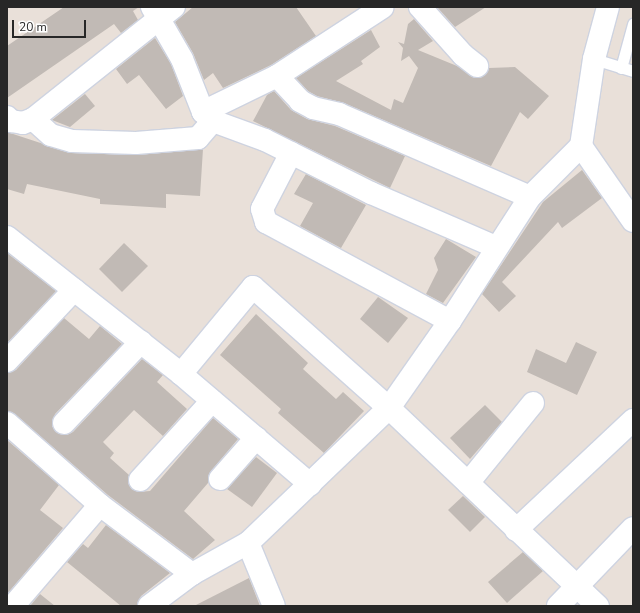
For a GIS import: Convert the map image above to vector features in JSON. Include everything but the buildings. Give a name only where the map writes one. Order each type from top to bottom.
[{"type":"street","points":[[33,119],[51,135],[72,141],[136,143],[198,138],[208,117],[277,76],[384,7]]},
{"type":"street","points":[[420,7],[463,55],[477,66]]},
{"type":"street","points":[[149,606],[192,574],[248,543],[389,408],[450,321],[496,247],[530,197],[581,146],[594,60],[608,7]]},
{"type":"street","points":[[7,117],[11,121],[23,123],[33,119],[162,10],[208,117],[265,140],[371,193],[496,247]]},
{"type":"street","points":[[277,76],[300,101],[313,108],[338,114],[530,197]]},
{"type":"street","points":[[581,146],[633,220]]},
{"type":"street","points":[[291,153],[262,209],[266,222],[450,321]]},
{"type":"street","points":[[9,243],[74,290],[181,374],[310,484]]},
{"type":"street","points":[[181,374],[253,287],[389,408],[575,588],[598,606]]},
{"type":"street","points":[[7,361],[74,290]]},
{"type":"street","points":[[64,423],[141,342]]},
{"type":"street","points":[[140,480],[212,401]]},
{"type":"street","points":[[468,483],[533,403]]},
{"type":"street","points":[[516,530],[633,420]]},
{"type":"street","points":[[7,423],[100,505],[192,574]]},
{"type":"street","points":[[220,479],[256,438]]},
{"type":"street","points":[[13,606],[100,505]]},
{"type":"street","points":[[558,606],[633,528]]},
{"type":"street","points":[[248,543],[274,606]]},
{"type":"lane","points":[[621,68],[633,24]]},
{"type":"lane","points":[[594,60],[633,71]]}]
